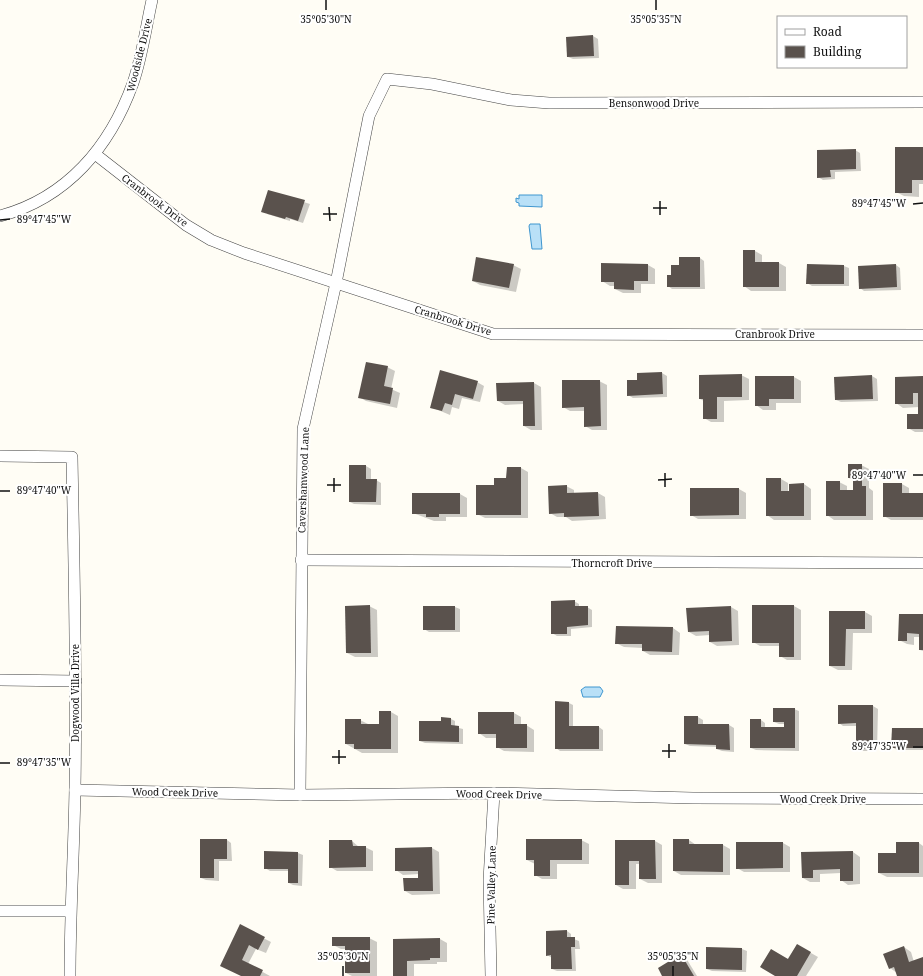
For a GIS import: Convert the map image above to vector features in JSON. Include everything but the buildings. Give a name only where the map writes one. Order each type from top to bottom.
[{"type":"street","name":"Woodside Drive","points":[[0,216],[30,206],[48,196],[67,182],[95,154],[121,114],[133,82],[152,0]]},
{"type":"street","name":"Bensonwood Drive","points":[[388,80],[432,84],[511,100],[549,103],[923,102]]},
{"type":"street","name":"Cavershamwood Lane","points":[[300,795],[303,430],[336,283],[369,116],[388,80]]},
{"type":"street","name":"Cranbrook Drive","points":[[95,154],[186,225],[211,240],[244,253],[493,334],[923,335]]},
{"type":"street","name":"Dogwood Villa Drive","points":[[0,456],[72,457],[76,681],[75,790],[70,912],[70,976]]},
{"type":"street","name":"Thorncroft Drive","points":[[301,560],[567,563],[923,563]]},
{"type":"street","points":[[0,680],[76,681]]},
{"type":"street","name":"Wood Creek Drive","points":[[75,790],[300,795],[494,793],[693,798],[923,799]]},
{"type":"street","name":"Pine Valley Lane","points":[[490,976],[489,880],[494,793]]},
{"type":"street","points":[[0,911],[70,912]]},
{"type":"water","points":[[519,195],[542,195],[542,207],[519,206],[519,203],[516,202],[516,198],[519,199]]},
{"type":"water","points":[[530,224],[540,224],[542,249],[532,249]]},
{"type":"water","points":[[585,687],[600,687],[603,691],[600,697],[583,697],[581,690]]}]
